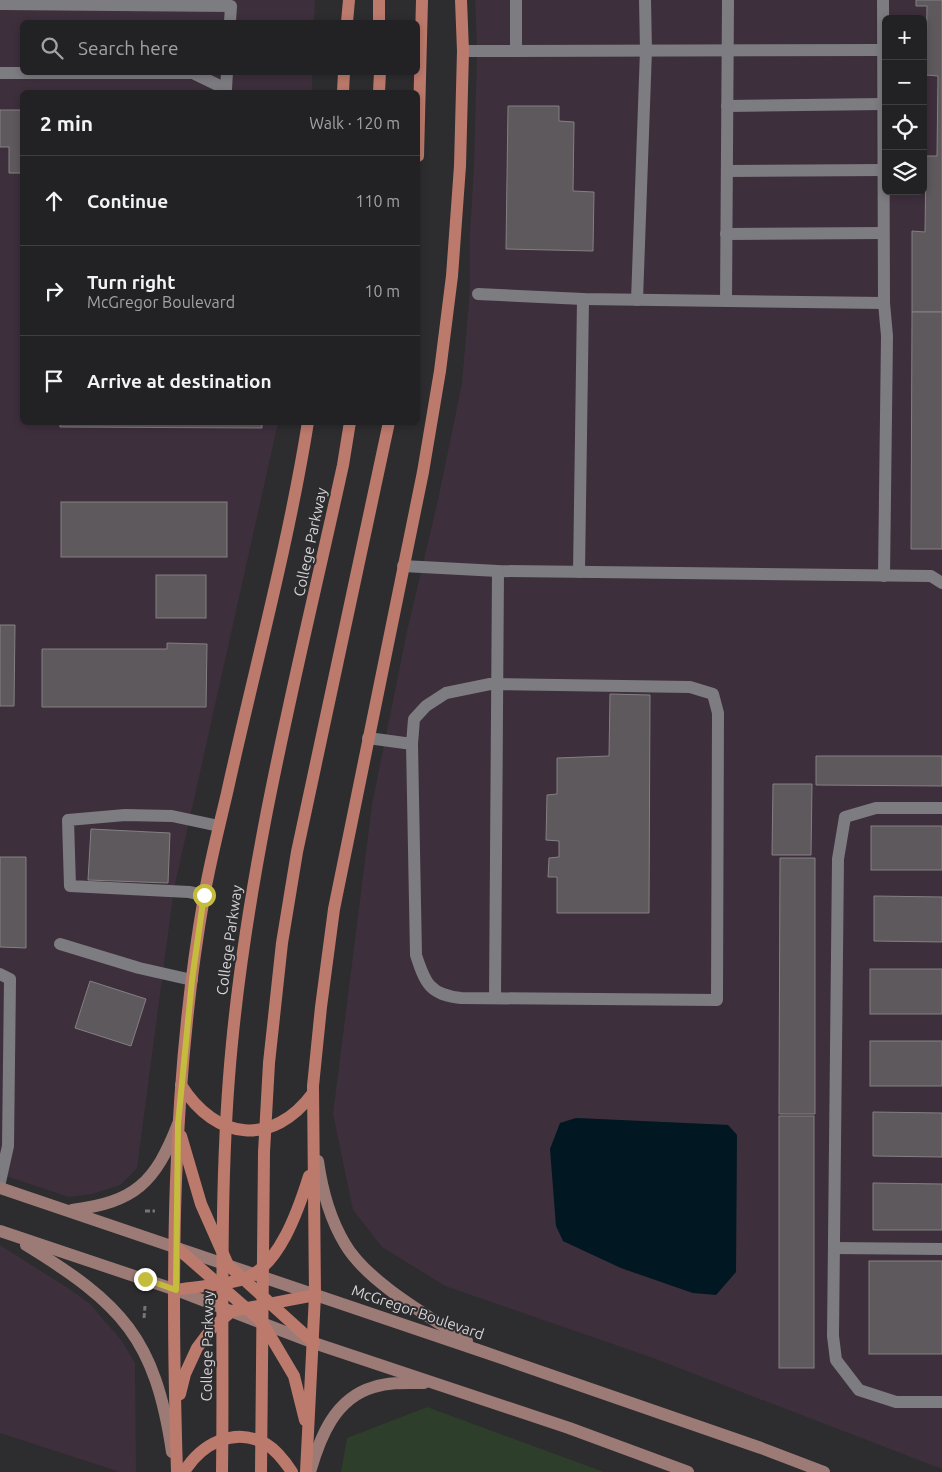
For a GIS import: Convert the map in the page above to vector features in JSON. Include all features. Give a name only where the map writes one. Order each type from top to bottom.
[{"type":"main road","points":[[348,20],[349,0]]},
{"type":"main road","points":[[379,0],[379,20]]},
{"type":"main road","points":[[420,90],[422,0]]},
{"type":"main road","points":[[308,1472],[308,1432],[315,1295],[312,1125],[321,1007],[334,908],[440,371],[452,276],[460,166],[463,50],[461,0]]},
{"type":"main road","points":[[342,90],[344,75]]},
{"type":"main road","points":[[379,90],[380,75]]},
{"type":"main road","points":[[176,1472],[178,1124],[192,980],[204,895],[276,585],[307,425]]},
{"type":"main road","name":"College Parkway","points":[[222,1472],[225,1139],[232,1043],[243,951],[261,838],[343,465],[350,425]]},
{"type":"main road","points":[[261,1472],[264,1152],[269,1063],[282,943],[299,842],[388,425]]},
{"type":"main road","points":[[181,1085],[192,1103],[214,1121],[232,1128],[257,1132],[273,1128],[289,1119],[313,1093]]},
{"type":"main road","points":[[67,1210],[103,1205],[128,1196],[153,1172],[165,1156],[178,1124]]},
{"type":"main road","points":[[178,1124],[202,1204],[228,1265]]},
{"type":"main road","points":[[312,1125],[326,1202],[346,1246],[364,1267],[388,1288],[484,1352]]},
{"type":"main road","points":[[176,1290],[249,1277],[272,1257],[287,1233],[300,1205],[313,1164]]},
{"type":"main road","points":[[0,1188],[228,1265],[249,1277],[270,1304],[314,1343]]},
{"type":"main road","points":[[3,1232],[176,1290],[314,1343],[569,1428],[688,1472]]},
{"type":"main road","points":[[3,1232],[87,1284],[100,1295],[134,1334],[150,1362],[159,1386],[176,1472]]},
{"type":"main road","points":[[176,1247],[262,1322],[294,1376],[308,1432]]},
{"type":"main road","name":"McGregor Boulevard","points":[[249,1277],[315,1295],[484,1352],[761,1448],[824,1472]]},
{"type":"main road","points":[[175,1414],[185,1374],[197,1348],[212,1328],[232,1311],[315,1295]]},
{"type":"main road","points":[[308,1472],[326,1426],[338,1410],[358,1393],[387,1384],[433,1383]]},
{"type":"main road","points":[[184,1472],[192,1459],[213,1442],[239,1436],[266,1444],[292,1472]]},
{"type":"lane","points":[[516,0],[516,50]]},
{"type":"lane","points":[[637,300],[646,50],[645,0]]},
{"type":"lane","points":[[726,301],[728,0]]},
{"type":"lane","points":[[883,0],[883,15]]},
{"type":"lane","points":[[0,4],[230,6],[230,20]]},
{"type":"lane","points":[[463,50],[882,50]]},
{"type":"lane","points":[[0,73],[20,73]]},
{"type":"lane","points":[[198,75],[224,90]]},
{"type":"lane","points":[[226,90],[227,75]]},
{"type":"lane","points":[[727,106],[882,104]]},
{"type":"lane","points":[[883,105],[883,150]]},
{"type":"lane","points":[[727,171],[882,170]]},
{"type":"lane","points":[[883,195],[884,303],[887,336],[884,576]]},
{"type":"lane","points":[[726,234],[884,233]]},
{"type":"lane","points":[[478,294],[583,299],[884,303]]},
{"type":"lane","points":[[579,572],[583,299]]},
{"type":"lane","points":[[403,566],[498,571],[931,576],[942,583]]},
{"type":"lane","points":[[495,998],[498,571]]},
{"type":"lane","points":[[496,684],[690,687],[713,694],[718,713],[717,1000],[445,997],[433,991],[422,975],[416,955],[412,744],[414,719],[426,706],[446,693],[496,684]]},
{"type":"lane","points":[[368,738],[412,744]]},
{"type":"lane","points":[[942,808],[876,808],[845,817],[838,859],[833,1336],[836,1360],[859,1390],[896,1402],[942,1402]]},
{"type":"lane","points":[[204,895],[125,888],[70,886],[68,820],[126,815],[172,816],[219,826]]},
{"type":"lane","points":[[60,944],[139,968],[192,980]]},
{"type":"lane","points":[[0,974],[10,979],[0,1182]]},
{"type":"lane","points":[[834,1248],[942,1249]]},
{"type":"path","points":[[145,1211],[155,1211]]},
{"type":"path","points":[[143,1321],[145,1306]]},
{"type":"shaded area","points":[[0,0],[315,0],[314,20],[20,20],[20,75],[312,75],[312,90],[20,90],[20,425],[278,425],[174,889],[137,1168],[120,1185],[92,1194],[69,1197],[0,1174]]},
{"type":"shaded area","points":[[475,0],[942,0],[942,1469],[653,1358],[445,1286],[382,1247],[353,1210],[333,1114],[372,805],[407,631],[438,500],[462,383],[470,288],[470,233],[477,51]],"holes":[[[576,1118],[728,1125],[737,1135],[693,1293],[621,1268],[563,1241]]]},
{"type":"shaded area","points":[[0,1245],[90,1304],[122,1341],[135,1363],[136,1472],[120,1472],[0,1433]]},
{"type":"green space","points":[[427,1407],[604,1472],[341,1472],[347,1438]]},
{"type":"water","points":[[576,1118],[728,1125],[737,1135],[736,1272],[716,1295],[693,1293],[621,1268],[563,1241],[556,1226],[550,1149],[560,1123]]},
{"type":"building","points":[[916,0],[942,0],[942,312],[912,312],[912,231],[925,232],[927,156],[937,156],[938,76],[927,75],[927,6],[916,6]]},
{"type":"building","points":[[508,106],[559,106],[559,121],[574,122],[573,191],[594,192],[593,251],[506,249]]},
{"type":"building","points":[[0,110],[20,110],[20,173],[9,173],[9,147],[0,147]]},
{"type":"building","points":[[912,312],[942,312],[942,549],[911,549]]},
{"type":"building","points":[[60,425],[262,425],[262,428],[60,427]]},
{"type":"building","points":[[61,502],[227,502],[227,557],[61,557]]},
{"type":"building","points":[[156,575],[206,575],[206,618],[156,618]]},
{"type":"building","points":[[0,625],[15,625],[14,706],[0,706]]},
{"type":"building","points":[[167,643],[207,644],[206,707],[42,707],[42,649],[167,649]]},
{"type":"building","points":[[610,694],[650,695],[649,913],[557,913],[557,877],[548,877],[549,858],[559,857],[559,841],[546,840],[547,795],[557,794],[557,758],[609,756]]},
{"type":"building","points":[[816,756],[942,756],[942,786],[816,785]]},
{"type":"building","points":[[773,784],[812,784],[811,855],[772,855]]},
{"type":"building","points":[[871,826],[942,826],[942,870],[871,870]]},
{"type":"building","points":[[91,829],[170,833],[168,883],[88,880]]},
{"type":"building","points":[[0,857],[26,857],[26,948],[0,947]]},
{"type":"building","points":[[780,858],[815,858],[815,1114],[779,1114]]},
{"type":"building","points":[[874,896],[942,897],[942,942],[874,941]]},
{"type":"building","points":[[870,969],[942,969],[942,1014],[870,1014]]},
{"type":"building","points":[[90,981],[146,999],[131,1046],[75,1028]]},
{"type":"building","points":[[870,1041],[942,1041],[942,1086],[870,1086]]},
{"type":"building","points":[[873,1112],[942,1113],[942,1157],[873,1156]]},
{"type":"building","points":[[779,1116],[814,1116],[814,1368],[779,1368]]},
{"type":"building","points":[[873,1183],[942,1184],[942,1230],[873,1230]]},
{"type":"building","points":[[869,1261],[942,1261],[942,1354],[869,1354]]},
{"type":"route","points":[[145,1279],[176,1290],[178,1124],[192,980],[204,895]]}]
